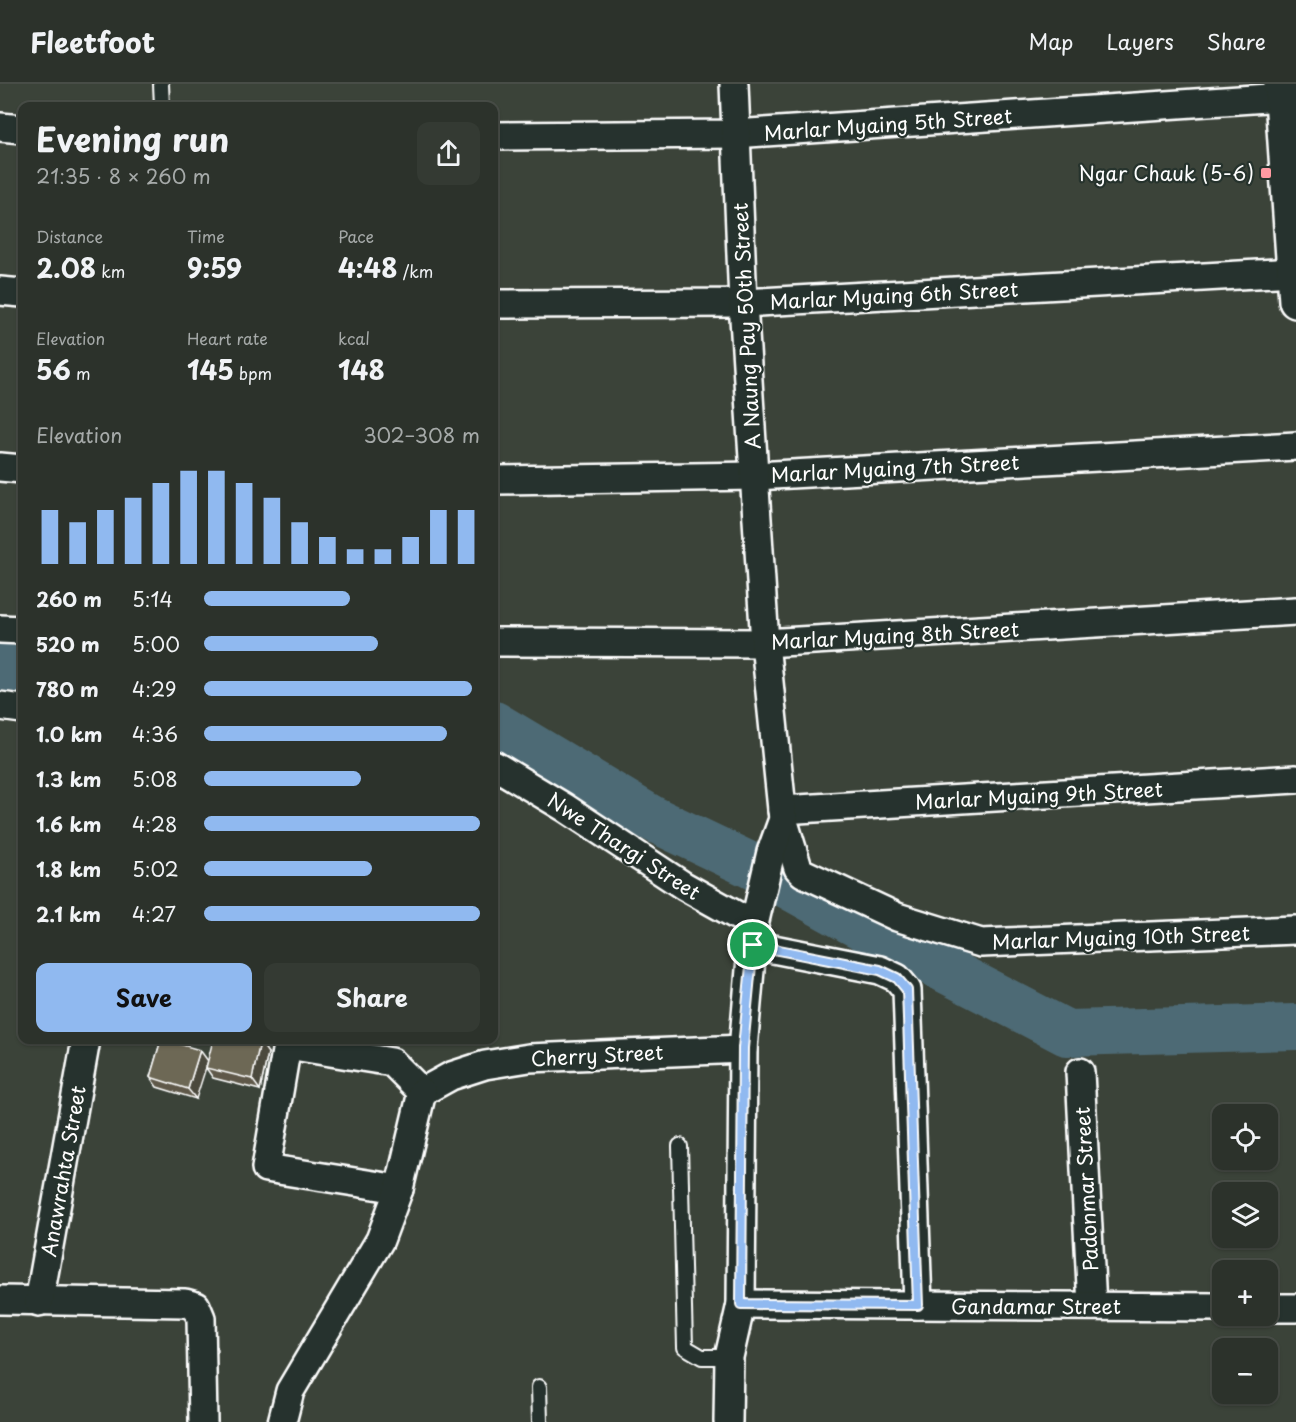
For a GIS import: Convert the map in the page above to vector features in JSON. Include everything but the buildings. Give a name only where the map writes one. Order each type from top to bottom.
[{"type":"main road","points":[[1282,91],[1295,287]]},
{"type":"street","name":"A Naung Pay 50th Street","points":[[734,84],[743,303],[765,643],[782,815],[771,852],[753,935]]},
{"type":"street","name":"Marlar Myaing 5th Street","points":[[498,136],[735,134],[1282,91]]},
{"type":"street","points":[[0,127],[18,129]]},
{"type":"street","name":"Marlar Myaing 6th Street","points":[[498,304],[743,303],[1295,287]]},
{"type":"street","points":[[0,291],[18,293]]},
{"type":"street","name":"Marlar Myaing 7th Street","points":[[498,480],[755,476],[1296,446]]},
{"type":"street","points":[[0,467],[18,469]]},
{"type":"street","name":"Marlar Myaing 8th Street","points":[[498,642],[765,643],[1296,610]]},
{"type":"street","points":[[0,628],[18,630]]},
{"type":"street","points":[[0,706],[18,708]]},
{"type":"street","name":"Nwe Thargi Street","points":[[498,767],[564,807],[684,886],[753,935],[880,970],[897,978],[907,990],[918,1305]]},
{"type":"street","name":"Marlar Myaing 9th Street","points":[[782,815],[1296,779]]},
{"type":"street","name":"Marlar Myaing 10th Street","points":[[782,815],[798,868],[802,873],[897,917],[981,943],[1296,930]]},
{"type":"street","points":[[728,1422],[729,1357],[741,1304],[743,1048],[753,935]]},
{"type":"street","name":"Anawrahta Street","points":[[39,1302],[85,1044]]},
{"type":"street","points":[[282,1422],[290,1391],[380,1240],[399,1190],[422,1092],[393,1051],[287,1045],[266,1168],[399,1190]]},
{"type":"street","name":"Cherry Street","points":[[422,1092],[451,1076],[485,1065],[529,1058],[743,1048]]},
{"type":"street","name":"Padonmar Street","points":[[1080,1072],[1092,1306]]},
{"type":"street","points":[[0,1300],[185,1303],[196,1306],[201,1318],[203,1422]]},
{"type":"street","name":"Gandamar Street","points":[[741,1304],[1212,1307]]},
{"type":"street","points":[[1278,1308],[1296,1308]]},
{"type":"lane","points":[[161,84],[162,102]]},
{"type":"lane","points":[[680,1146],[686,1347],[702,1356],[729,1357]]},
{"type":"lane","points":[[539,1387],[540,1422]]},
{"type":"waterway","points":[[0,667],[18,669]]},
{"type":"waterway","points":[[498,726],[651,818],[750,865],[849,920],[1067,1033],[1296,1027]]},
{"type":"place","name":"Ngar Chauk (5-6)","points":[[1266,173]]},
{"type":"route","points":[[753,945],[880,970],[897,978],[907,990],[918,1305],[741,1304],[743,1048],[753,945]]}]
